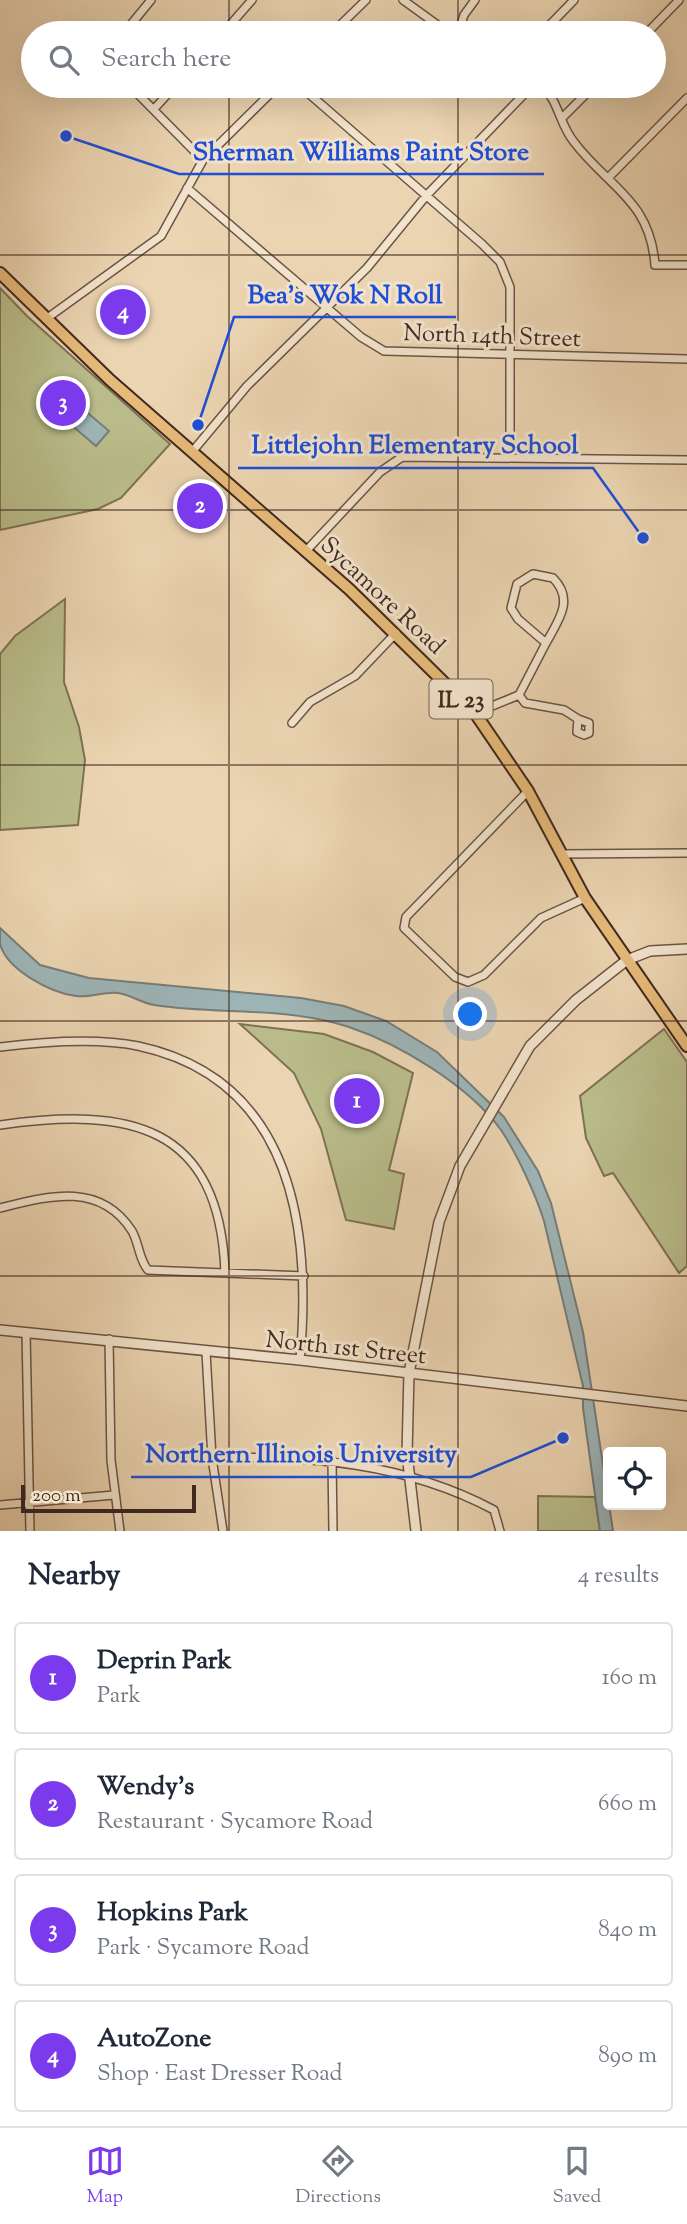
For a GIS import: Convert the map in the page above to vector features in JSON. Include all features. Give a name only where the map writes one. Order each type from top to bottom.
[{"type":"main road","name":"Sycamore Road","points":[[0,272],[140,407],[396,633],[475,713],[528,791],[585,898],[687,1046]]},
{"type":"street","points":[[134,21],[151,0]]},
{"type":"street","points":[[234,21],[252,0]]},
{"type":"street","points":[[344,21],[366,0]]},
{"type":"street","points":[[403,0],[424,19],[430,21]]},
{"type":"street","points":[[462,21],[467,9],[475,0]]},
{"type":"street","points":[[554,21],[574,0]]},
{"type":"street","points":[[659,21],[679,0]]},
{"type":"street","points":[[143,98],[203,160]]},
{"type":"street","points":[[154,109],[164,98]]},
{"type":"street","points":[[46,319],[161,236],[203,160],[266,98]]},
{"type":"street","points":[[314,98],[496,257],[503,268],[511,299],[510,458]]},
{"type":"street","points":[[192,452],[250,384],[367,268],[426,196],[520,98]]},
{"type":"street","points":[[550,98],[572,141],[632,201],[645,220],[653,242],[655,265],[687,265]]},
{"type":"street","points":[[562,117],[582,98]]},
{"type":"street","points":[[609,177],[687,99]]},
{"type":"street","name":"North 14th Street","points":[[187,188],[361,337],[384,351],[687,359]]},
{"type":"street","points":[[306,551],[396,459],[410,456],[687,460]]},
{"type":"street","points":[[475,713],[519,695],[546,643],[562,612],[565,597],[553,578],[533,574],[517,584],[512,608],[518,619],[546,643]]},
{"type":"street","points":[[292,723],[310,702],[355,676],[396,633]]},
{"type":"street","points":[[519,695],[525,703],[564,710],[578,719]]},
{"type":"street","points":[[528,791],[406,918],[404,929],[455,977],[468,982],[484,975],[541,918],[585,898]]},
{"type":"street","points":[[561,854],[687,853]]},
{"type":"street","points":[[416,1531],[409,1475],[409,1373],[442,1210],[460,1164],[530,1046],[576,1000],[627,961],[650,951],[687,949]]},
{"type":"street","points":[[0,1047],[38,1043],[130,1045],[181,1059],[212,1076],[248,1108],[276,1151],[297,1214],[303,1276],[300,1360]]},
{"type":"street","points":[[0,1125],[46,1121],[114,1121],[139,1126],[168,1139],[194,1163],[211,1195],[222,1235],[225,1273]]},
{"type":"street","points":[[0,1208],[57,1195],[92,1198],[110,1207],[124,1219],[135,1237],[146,1269],[303,1276]]},
{"type":"street","name":"North 1st Street","points":[[0,1330],[300,1360],[687,1406]]},
{"type":"street","points":[[26,1332],[30,1531]]},
{"type":"street","points":[[109,1339],[109,1414],[114,1495],[120,1531]]},
{"type":"street","points":[[206,1352],[212,1458],[223,1531]]},
{"type":"street","points":[[212,1458],[332,1460],[409,1475],[494,1510],[500,1531]]},
{"type":"street","points":[[332,1460],[332,1531]]},
{"type":"street","points":[[0,1505],[114,1495]]},
{"type":"green space","points":[[0,288],[27,316],[170,444],[121,498],[98,509],[0,530]]},
{"type":"green space","points":[[65,599],[64,682],[79,727],[85,760],[78,825],[0,830],[0,654],[15,636]]},
{"type":"green space","points":[[240,1024],[324,1034],[373,1052],[413,1073],[389,1170],[404,1174],[394,1229],[346,1220],[321,1129],[294,1073]]},
{"type":"green space","points":[[664,1029],[687,1062],[687,1266],[679,1273],[613,1173],[604,1176],[586,1138],[580,1096]]},
{"type":"green space","points":[[538,1496],[595,1497],[600,1531],[538,1531]]},
{"type":"water","points":[[76,403],[109,431],[96,446],[63,418]]},
{"type":"water","points":[[0,928],[40,965],[89,978],[301,998],[344,1006],[386,1021],[437,1052],[504,1117],[538,1171],[551,1203],[583,1332],[603,1465],[603,1510],[610,1510],[613,1531],[600,1531],[583,1408],[583,1386],[544,1221],[513,1150],[501,1130],[471,1098],[411,1055],[349,1027],[325,1020],[276,1013],[154,1005],[118,993],[81,996],[66,994],[31,979],[11,963],[0,944]]},
{"type":"place","name":"Sherman Williams Paint Store","points":[[66,136]]},
{"type":"place","name":"AutoZone","points":[[123,312]]},
{"type":"place","name":"Hopkins Park","points":[[63,403]]},
{"type":"place","name":"Bea's Wok N Roll","points":[[198,425]]},
{"type":"place","name":"Wendy's","points":[[200,506]]},
{"type":"place","name":"Littlejohn Elementary School","points":[[643,538]]},
{"type":"place","name":"Deprin Park","points":[[357,1101]]},
{"type":"place","name":"Northern Illinois University","points":[[563,1438]]}]
